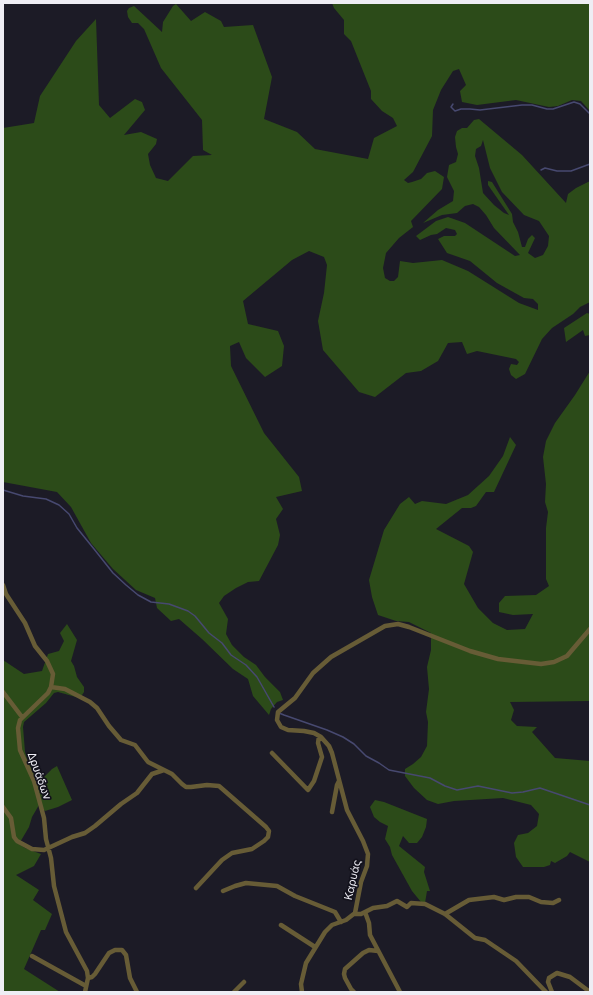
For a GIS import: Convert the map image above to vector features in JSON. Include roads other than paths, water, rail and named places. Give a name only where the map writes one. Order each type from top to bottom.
[{"type":"street","points":[[3,585],[6,594],[25,622],[36,646],[52,671],[50,687],[44,698],[22,717],[3,692]]},
{"type":"street","points":[[272,753],[308,790],[314,781],[322,757],[318,743],[319,736],[306,731],[285,729],[278,724],[276,720],[277,714],[295,698],[313,673],[330,657],[385,626],[398,624],[409,627],[470,651],[498,659],[541,664],[554,662],[567,656],[590,629]]},
{"type":"street","points":[[50,687],[66,690],[86,699],[97,708],[121,740],[135,745],[148,762],[172,774],[186,787],[207,785],[219,786],[229,793],[268,831],[268,836],[259,845],[245,851],[232,853],[222,860],[196,888]]},
{"type":"street","name":"Δρυάδων","points":[[22,717],[19,724],[20,750],[34,781],[43,812],[54,886],[61,908],[66,932],[87,969],[88,978]]},
{"type":"street","name":"Καρυάς","points":[[302,992],[301,984],[306,963],[315,947],[328,928],[354,914],[361,882],[367,866],[368,854],[363,841],[348,814],[331,748],[319,736]]},
{"type":"street","points":[[3,807],[11,818],[16,841],[34,850],[48,849],[70,838],[85,833],[137,793],[152,774],[164,770]]},
{"type":"street","points":[[332,812],[339,781]]},
{"type":"street","points":[[223,891],[246,883],[277,886],[295,896],[335,912],[341,922]]},
{"type":"street","points":[[445,914],[469,900],[494,897],[504,900],[530,897],[541,902],[553,903],[559,900]]},
{"type":"street","points":[[354,914],[359,914],[375,907],[387,906],[397,901],[407,907],[411,903],[425,904],[445,914],[475,938],[485,940],[516,961],[546,992]]},
{"type":"street","points":[[365,912],[369,923],[370,935],[400,992]]},
{"type":"street","points":[[281,925],[315,947]]},
{"type":"street","points":[[85,992],[88,978],[93,976],[109,954],[115,950],[122,950],[126,955],[130,978],[137,992]]},
{"type":"street","points":[[352,991],[344,975],[345,969],[362,953],[370,950],[378,951]]},
{"type":"street","points":[[32,956],[86,986]]},
{"type":"street","points":[[552,992],[548,982],[549,978],[557,973],[570,976],[590,992]]},
{"type":"street","points":[[234,992],[244,982]]},
{"type":"waterway","points":[[453,104],[451,107],[455,111],[461,109],[480,110],[522,105],[532,105],[553,109],[574,102],[580,104],[590,114]]},
{"type":"waterway","points":[[541,170],[545,168],[557,171],[571,171],[590,164]]},
{"type":"waterway","points":[[3,490],[23,496],[46,499],[59,505],[69,514],[77,528],[113,573],[138,595],[151,602],[169,604],[188,611],[195,616],[209,633],[222,643],[231,655],[246,665],[257,677],[274,707]]},
{"type":"waterway","points":[[279,713],[343,737],[354,744],[366,756],[389,770],[430,778],[445,786],[457,790],[478,786],[512,793],[540,788],[590,805]]}]
